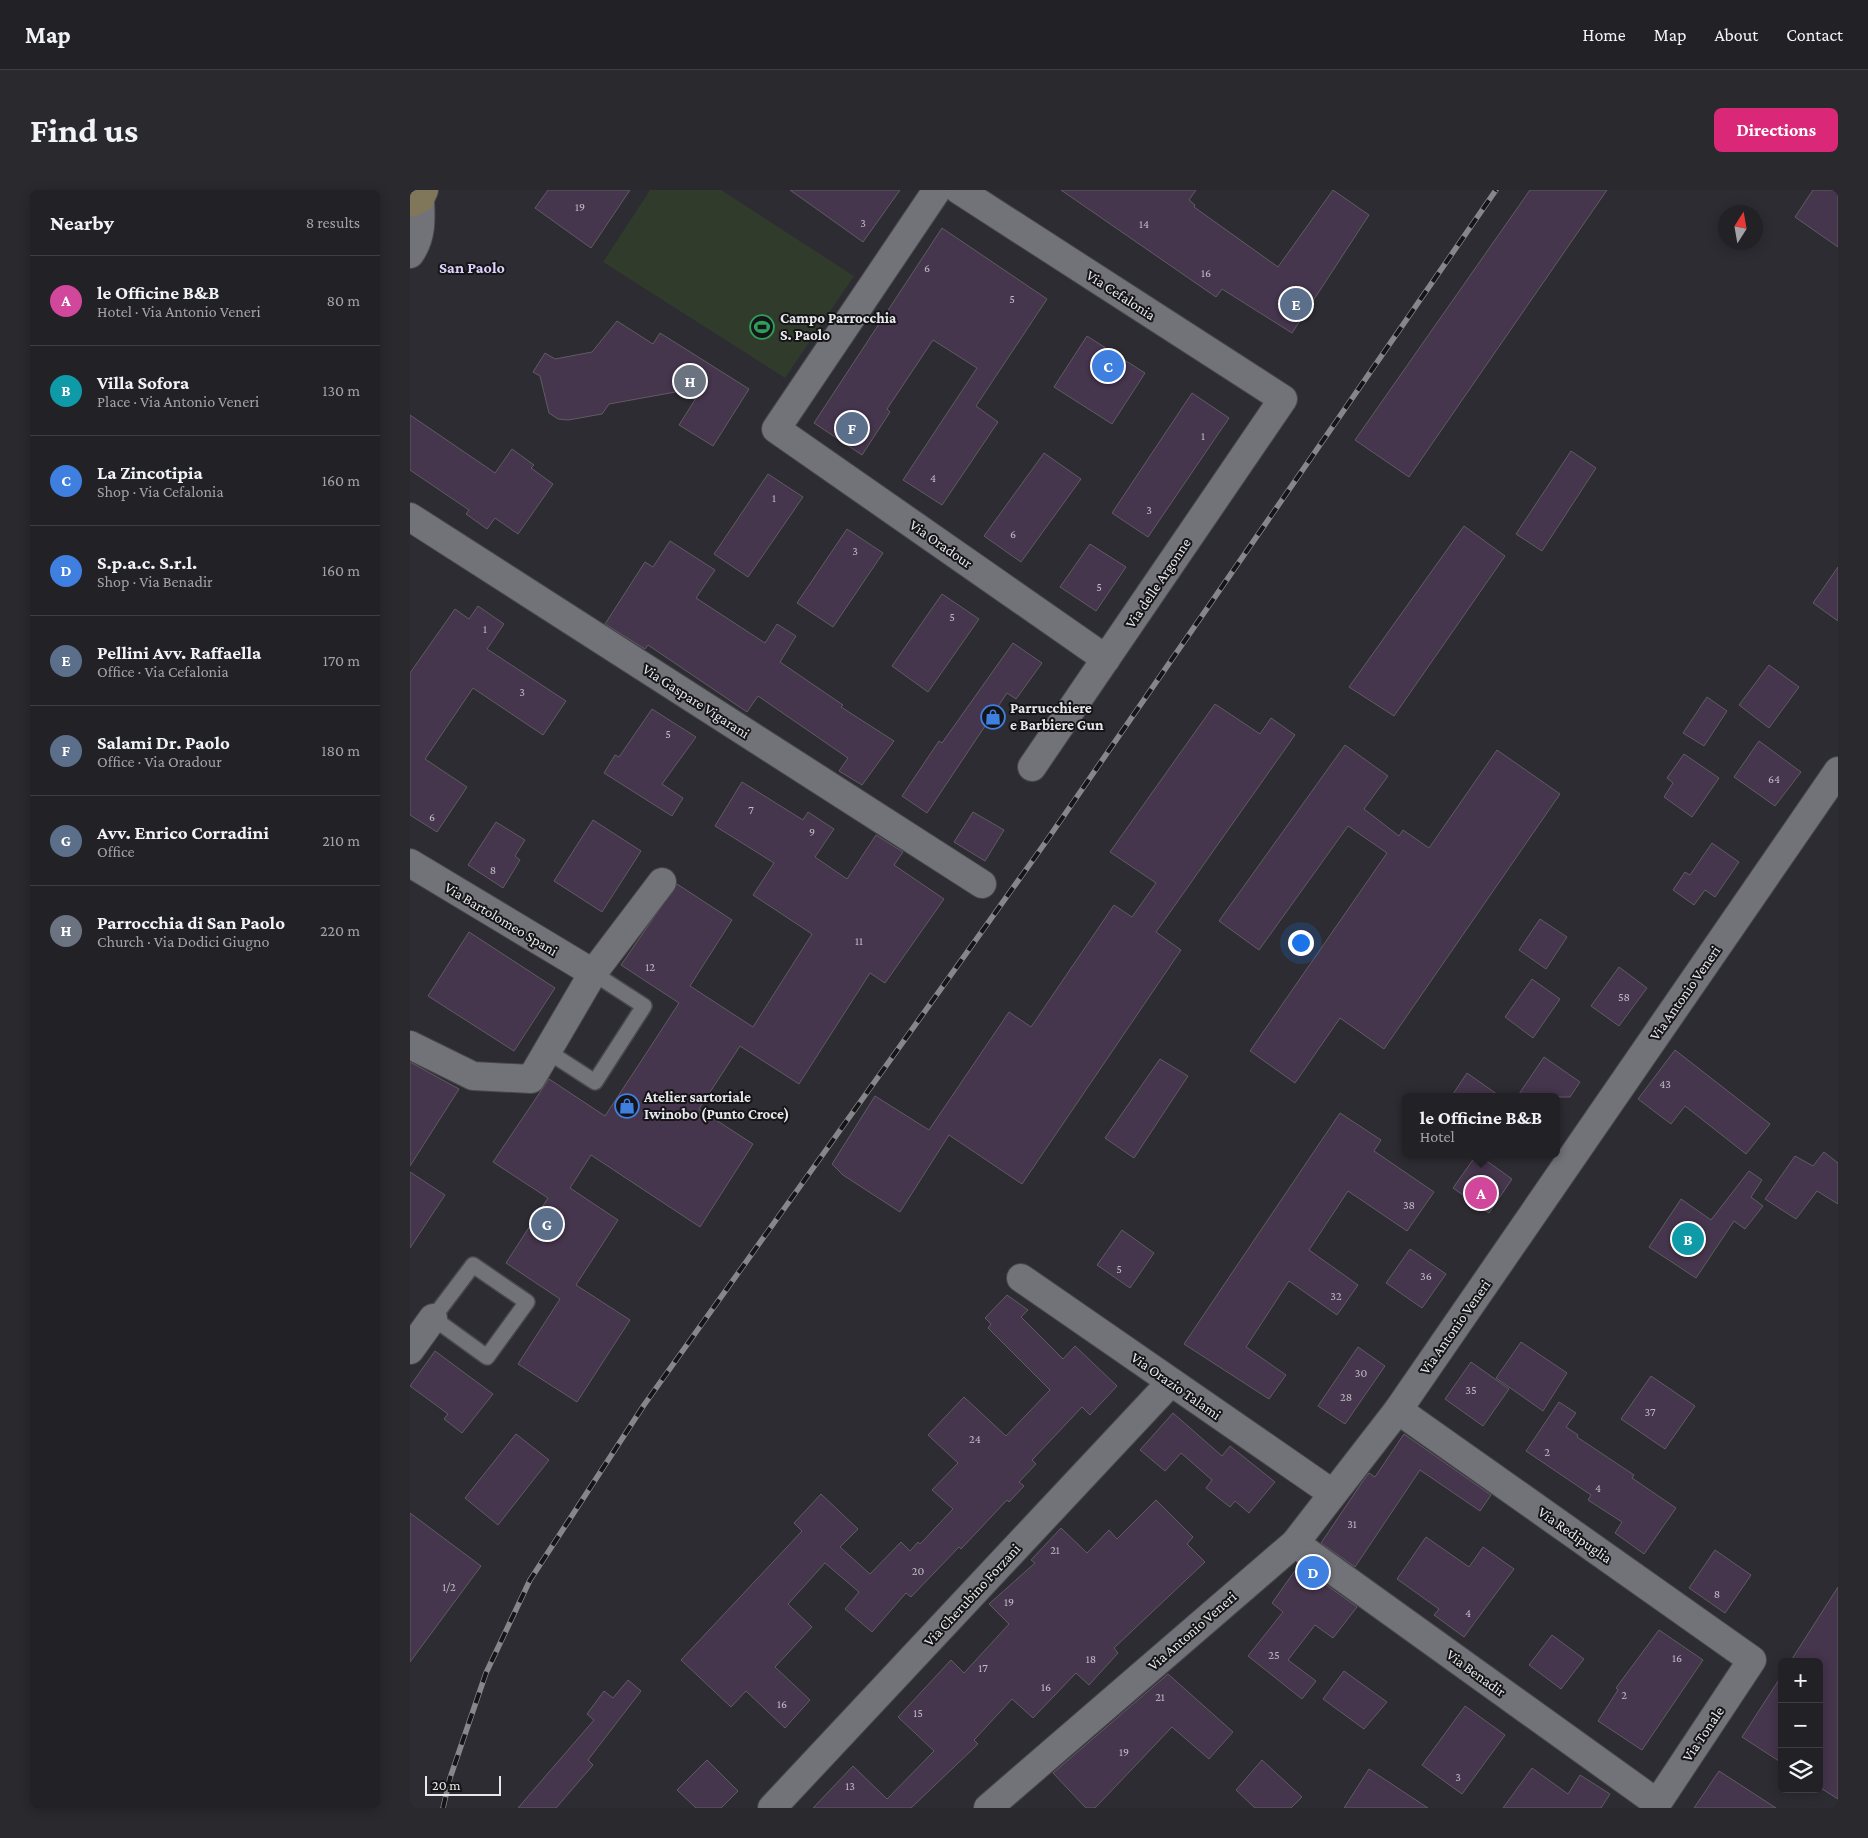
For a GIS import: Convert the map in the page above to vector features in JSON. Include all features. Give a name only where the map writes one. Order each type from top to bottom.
[{"type":"street","name":"Via Oradour","points":[[937,190],[776,429],[1106,659]]},
{"type":"street","name":"Via Cefalonia","points":[[959,190],[1283,399]]},
{"type":"street","points":[[410,254],[418,243],[421,221],[418,197]]},
{"type":"street","name":"Via delle Argonne","points":[[1032,766],[1283,399]]},
{"type":"street","name":"Via Gaspare Vigarani","points":[[410,517],[982,884]]},
{"type":"street","name":"Via Antonio Veneri","points":[[988,1808],[1295,1543],[1398,1410],[1838,771]]},
{"type":"street","name":"Via Bartolomeo Spani","points":[[410,863],[593,973]]},
{"type":"street","points":[[410,1045],[473,1076],[531,1078],[593,973],[662,882]]},
{"type":"street","name":"Via Orazio Talami","points":[[1021,1278],[1332,1493]]},
{"type":"street","points":[[410,1350],[433,1318]]},
{"type":"street","name":"Via Cherubino Forzani","points":[[772,1808],[1171,1382]]},
{"type":"street","name":"Via Redipuglia","points":[[1398,1410],[1752,1660]]},
{"type":"street","name":"Via Benadir","points":[[1295,1543],[1656,1806]]},
{"type":"street","name":"Via Tonale","points":[[1656,1806],[1752,1660]]},
{"type":"lane","points":[[547,1050],[595,1082],[644,1006],[593,973]]},
{"type":"lane","points":[[474,1265],[527,1302],[487,1357],[433,1318],[474,1265]]},
{"type":"green space","name":"Campo Parrocchia S. Paolo","points":[[650,190],[721,190],[854,276],[785,378],[603,262]]},
{"type":"building","points":[[548,190],[630,190],[591,248],[535,208]]},
{"type":"building","points":[[790,190],[900,190],[863,242]]},
{"type":"building","points":[[1061,190],[1196,190],[1189,200],[1195,205],[1194,207],[1278,267],[1333,190],[1369,215],[1292,333],[1222,289],[1216,297]]},
{"type":"building","points":[[1530,190],[1607,190],[1409,477],[1355,440]]},
{"type":"building","points":[[1813,190],[1838,190],[1838,247],[1795,217]]},
{"type":"building","points":[[942,228],[1047,299],[976,406],[998,422],[942,505],[903,480],[977,368],[933,340],[887,409],[890,412],[862,455],[814,423]]},
{"type":"building","points":[[617,321],[653,344],[660,333],[749,389],[713,446],[679,425],[703,387],[609,404],[602,414],[568,420],[558,419],[549,413],[540,376],[533,372],[545,353],[555,359],[592,352]]},
{"type":"building","points":[[1087,336],[1145,373],[1112,424],[1054,387]]},
{"type":"building","points":[[1192,393],[1229,418],[1148,537],[1112,513]]},
{"type":"building","points":[[410,415],[495,473],[512,449],[534,465],[531,468],[553,484],[518,534],[495,518],[487,529],[466,514],[469,510],[410,470]]},
{"type":"building","points":[[1571,451],[1596,468],[1542,551],[1516,534]]},
{"type":"building","points":[[1044,453],[1081,479],[1021,562],[984,536]]},
{"type":"building","points":[[768,474],[803,497],[748,577],[714,554]]},
{"type":"building","points":[[1464,526],[1505,556],[1394,716],[1349,687]]},
{"type":"building","points":[[847,529],[883,553],[833,627],[797,603]]},
{"type":"building","points":[[670,541],[715,570],[696,598],[765,643],[777,624],[796,636],[780,662],[843,705],[841,707],[894,741],[862,785],[839,771],[848,758],[758,696],[747,712],[648,645],[645,649],[605,624],[645,562],[653,567]]},
{"type":"building","points":[[1090,544],[1126,567],[1096,611],[1060,587]]},
{"type":"building","points":[[1838,567],[1838,621],[1813,603]]},
{"type":"building","points":[[942,594],[979,619],[928,692],[892,666]]},
{"type":"building","points":[[478,606],[504,624],[487,649],[566,701],[543,735],[473,688],[425,759],[467,787],[437,832],[410,815],[410,673],[455,609],[469,619]]},
{"type":"building","points":[[1013,643],[1042,663],[1016,699],[1007,693],[927,813],[902,796],[939,741],[942,743]]},
{"type":"building","points":[[1769,665],[1799,687],[1769,728],[1739,705]]},
{"type":"building","points":[[1707,697],[1727,711],[1704,746],[1683,733]]},
{"type":"building","points":[[1215,704],[1260,734],[1271,718],[1295,735],[1156,932],[1181,950],[1022,1184],[949,1135],[900,1212],[843,1175],[832,1164],[875,1096],[929,1130],[1009,1012],[1031,1027],[1114,905],[1132,917],[1156,883],[1110,852]]},
{"type":"building","points":[[652,709],[696,737],[662,784],[683,798],[672,816],[604,773],[615,755],[619,757]]},
{"type":"building","points":[[1759,741],[1801,772],[1775,806],[1734,777]]},
{"type":"building","points":[[1345,745],[1388,776],[1364,809],[1399,836],[1403,830],[1429,848],[1497,750],[1560,794],[1384,1049],[1340,1018],[1295,1083],[1250,1051],[1387,853],[1348,826],[1259,950],[1219,921]]},
{"type":"building","points":[[1684,754],[1719,778],[1692,817],[1664,797],[1673,783],[1667,778]]},
{"type":"building","points":[[742,782],[803,820],[808,812],[834,829],[815,857],[847,879],[876,835],[903,852],[894,865],[944,899],[885,983],[870,973],[799,1084],[740,1046],[699,1109],[753,1144],[700,1227],[591,1155],[570,1188],[618,1220],[576,1285],[630,1320],[577,1402],[518,1364],[560,1299],[506,1263],[548,1198],[493,1162],[549,1079],[605,1116],[679,1003],[621,965],[677,884],[732,920],[690,986],[753,1027],[812,934],[753,895],[774,863],[715,826]]},
{"type":"building","points":[[973,812],[1004,830],[985,861],[954,842]]},
{"type":"building","points":[[593,820],[641,851],[602,912],[554,881]]},
{"type":"building","points":[[496,822],[525,840],[515,856],[520,860],[503,888],[468,865]]},
{"type":"building","points":[[1712,843],[1739,862],[1715,897],[1705,890],[1694,905],[1673,890],[1685,872],[1690,875]]},
{"type":"building","points":[[1540,919],[1567,937],[1546,969],[1519,950]]},
{"type":"building","points":[[469,932],[555,988],[514,1051],[428,996]]},
{"type":"building","points":[[1619,967],[1647,988],[1619,1026],[1591,1006]]},
{"type":"building","points":[[1532,979],[1560,999],[1533,1038],[1505,1017]]},
{"type":"building","points":[[1675,1050],[1770,1124],[1746,1154],[1685,1106],[1671,1124],[1638,1099]]},
{"type":"building","points":[[1544,1057],[1580,1082],[1570,1097],[1560,1097],[1560,1093],[1520,1093]]},
{"type":"building","points":[[1160,1059],[1188,1076],[1134,1158],[1105,1138]]},
{"type":"building","points":[[410,1062],[459,1089],[410,1166]]},
{"type":"building","points":[[1467,1073],[1495,1093],[1454,1093]]},
{"type":"building","points":[[1340,1113],[1381,1140],[1374,1151],[1434,1192],[1407,1231],[1348,1191],[1309,1250],[1358,1285],[1337,1315],[1289,1281],[1246,1347],[1286,1375],[1269,1399],[1184,1344]]},
{"type":"building","points":[[1824,1152],[1838,1163],[1838,1204],[1817,1191],[1796,1219],[1765,1199],[1795,1156],[1813,1166]]},
{"type":"building","points":[[1474,1158],[1483,1158],[1512,1179],[1489,1213],[1453,1188]]},
{"type":"building","points":[[1749,1171],[1762,1180],[1751,1197],[1763,1206],[1745,1229],[1734,1221],[1696,1278],[1649,1247],[1681,1199],[1711,1220]]},
{"type":"building","points":[[410,1172],[445,1195],[410,1248]]},
{"type":"building","points":[[1122,1230],[1154,1253],[1130,1288],[1097,1265]]},
{"type":"building","points":[[1410,1249],[1446,1274],[1422,1308],[1386,1283]]},
{"type":"building","points":[[1007,1295],[1028,1310],[1021,1317],[1063,1359],[1075,1346],[1117,1386],[1090,1415],[1082,1407],[1032,1460],[1036,1464],[1019,1482],[1024,1486],[1009,1502],[1007,1500],[961,1549],[959,1547],[911,1597],[906,1593],[872,1632],[845,1609],[859,1592],[825,1563],[788,1604],[812,1627],[775,1667],[810,1700],[785,1728],[746,1691],[731,1707],[681,1660],[802,1531],[794,1523],[821,1494],[858,1529],[840,1547],[870,1574],[901,1542],[910,1551],[918,1542],[920,1544],[953,1509],[932,1490],[958,1463],[928,1435],[964,1397],[1006,1436],[1050,1390],[988,1328],[991,1324],[985,1318]]},
{"type":"building","points":[[1521,1342],[1567,1373],[1543,1411],[1496,1378]]},
{"type":"building","points":[[1358,1347],[1385,1366],[1345,1424],[1318,1406]]},
{"type":"building","points":[[435,1351],[493,1394],[462,1433],[444,1419],[448,1414],[410,1386]]},
{"type":"building","points":[[1471,1362],[1509,1389],[1483,1426],[1445,1399]]},
{"type":"building","points":[[1651,1376],[1695,1406],[1665,1449],[1621,1419]]},
{"type":"building","points":[[1559,1402],[1576,1413],[1566,1427],[1578,1435],[1577,1437],[1634,1475],[1632,1478],[1676,1508],[1644,1554],[1615,1533],[1622,1522],[1588,1500],[1591,1495],[1526,1451]]},
{"type":"building","points":[[1173,1413],[1222,1456],[1230,1446],[1275,1482],[1249,1513],[1235,1501],[1230,1507],[1206,1488],[1212,1480],[1181,1453],[1165,1471],[1140,1450]]},
{"type":"building","points":[[516,1434],[549,1460],[498,1525],[465,1498]]},
{"type":"building","points":[[1404,1434],[1491,1495],[1480,1511],[1420,1470],[1355,1567],[1321,1543],[1365,1478],[1369,1473],[1375,1477]]},
{"type":"building","points":[[1156,1500],[1193,1537],[1187,1544],[1205,1562],[1114,1648],[1118,1653],[1089,1685],[1076,1673],[1033,1718],[1012,1699],[974,1740],[978,1744],[911,1808],[813,1808],[853,1766],[887,1799],[934,1751],[898,1717],[951,1660],[964,1673],[1009,1624],[989,1604],[1035,1563],[1031,1560],[1061,1528],[1087,1553],[1109,1530],[1117,1539]]},
{"type":"building","points":[[410,1513],[481,1566],[410,1662]]},
{"type":"building","points":[[1426,1537],[1469,1567],[1483,1547],[1514,1569],[1464,1637],[1434,1615],[1439,1609],[1397,1579]]},
{"type":"building","points":[[1715,1550],[1751,1575],[1725,1613],[1689,1588]]},
{"type":"building","points":[[1299,1565],[1357,1607],[1333,1638],[1315,1625],[1288,1660],[1316,1681],[1302,1699],[1248,1656],[1283,1612],[1272,1603]]},
{"type":"building","points":[[1838,1587],[1838,1799],[1823,1790],[1823,1658],[1793,1658]]},
{"type":"building","points":[[1659,1630],[1703,1660],[1642,1750],[1598,1721],[1618,1690],[1616,1688]]},
{"type":"building","points":[[1552,1635],[1584,1659],[1561,1689],[1529,1665]]},
{"type":"building","points":[[1344,1671],[1387,1702],[1364,1729],[1323,1699]]},
{"type":"building","points":[[1168,1674],[1233,1732],[1209,1759],[1172,1727],[1095,1808],[1086,1808],[1053,1773]]},
{"type":"building","points":[[628,1680],[641,1691],[588,1760],[593,1765],[556,1808],[518,1808],[594,1720],[587,1714],[604,1691],[613,1698]]},
{"type":"building","points":[[1778,1681],[1778,1760],[1742,1737]]},
{"type":"building","points":[[1465,1706],[1505,1735],[1462,1794],[1422,1765]]},
{"type":"building","points":[[707,1760],[738,1791],[721,1808],[696,1808],[677,1790]]},
{"type":"building","points":[[1262,1760],[1302,1797],[1291,1808],[1255,1808],[1236,1790]]},
{"type":"building","points":[[1532,1768],[1568,1794],[1580,1775],[1610,1794],[1601,1808],[1503,1808]]},
{"type":"building","points":[[1369,1769],[1428,1808],[1344,1808]]},
{"type":"building","points":[[1719,1771],[1776,1808],[1694,1808]]},
{"type":"railway","points":[[443,1808],[450,1778],[486,1673],[530,1580],[644,1405],[1045,843],[1496,190]]},
{"type":"place","name":"Pellini Avv. Raffaella","points":[[1296,304]]},
{"type":"place","name":"Campo Parrocchia S. Paolo","points":[[762,327]]},
{"type":"place","name":"La Zincotipia","points":[[1108,366]]},
{"type":"place","name":"Parrocchia di San Paolo","points":[[690,381]]},
{"type":"place","name":"Salami Dr. Paolo","points":[[852,428]]},
{"type":"place","name":"Parrucchiere e Barbiere Gun","points":[[993,717]]},
{"type":"place","name":"Atelier sartoriale Iwinobo (Punto Croce)","points":[[627,1106]]},
{"type":"place","name":"le Officine B&B","points":[[1481,1193]]},
{"type":"place","name":"Avv. Enrico Corradini","points":[[547,1224]]},
{"type":"place","name":"Villa Sofora","points":[[1688,1239]]},
{"type":"place","name":"S.p.a.c. S.r.l.","points":[[1313,1572]]},
{"type":"district","name":"San Paolo","points":[[472,267]]}]
